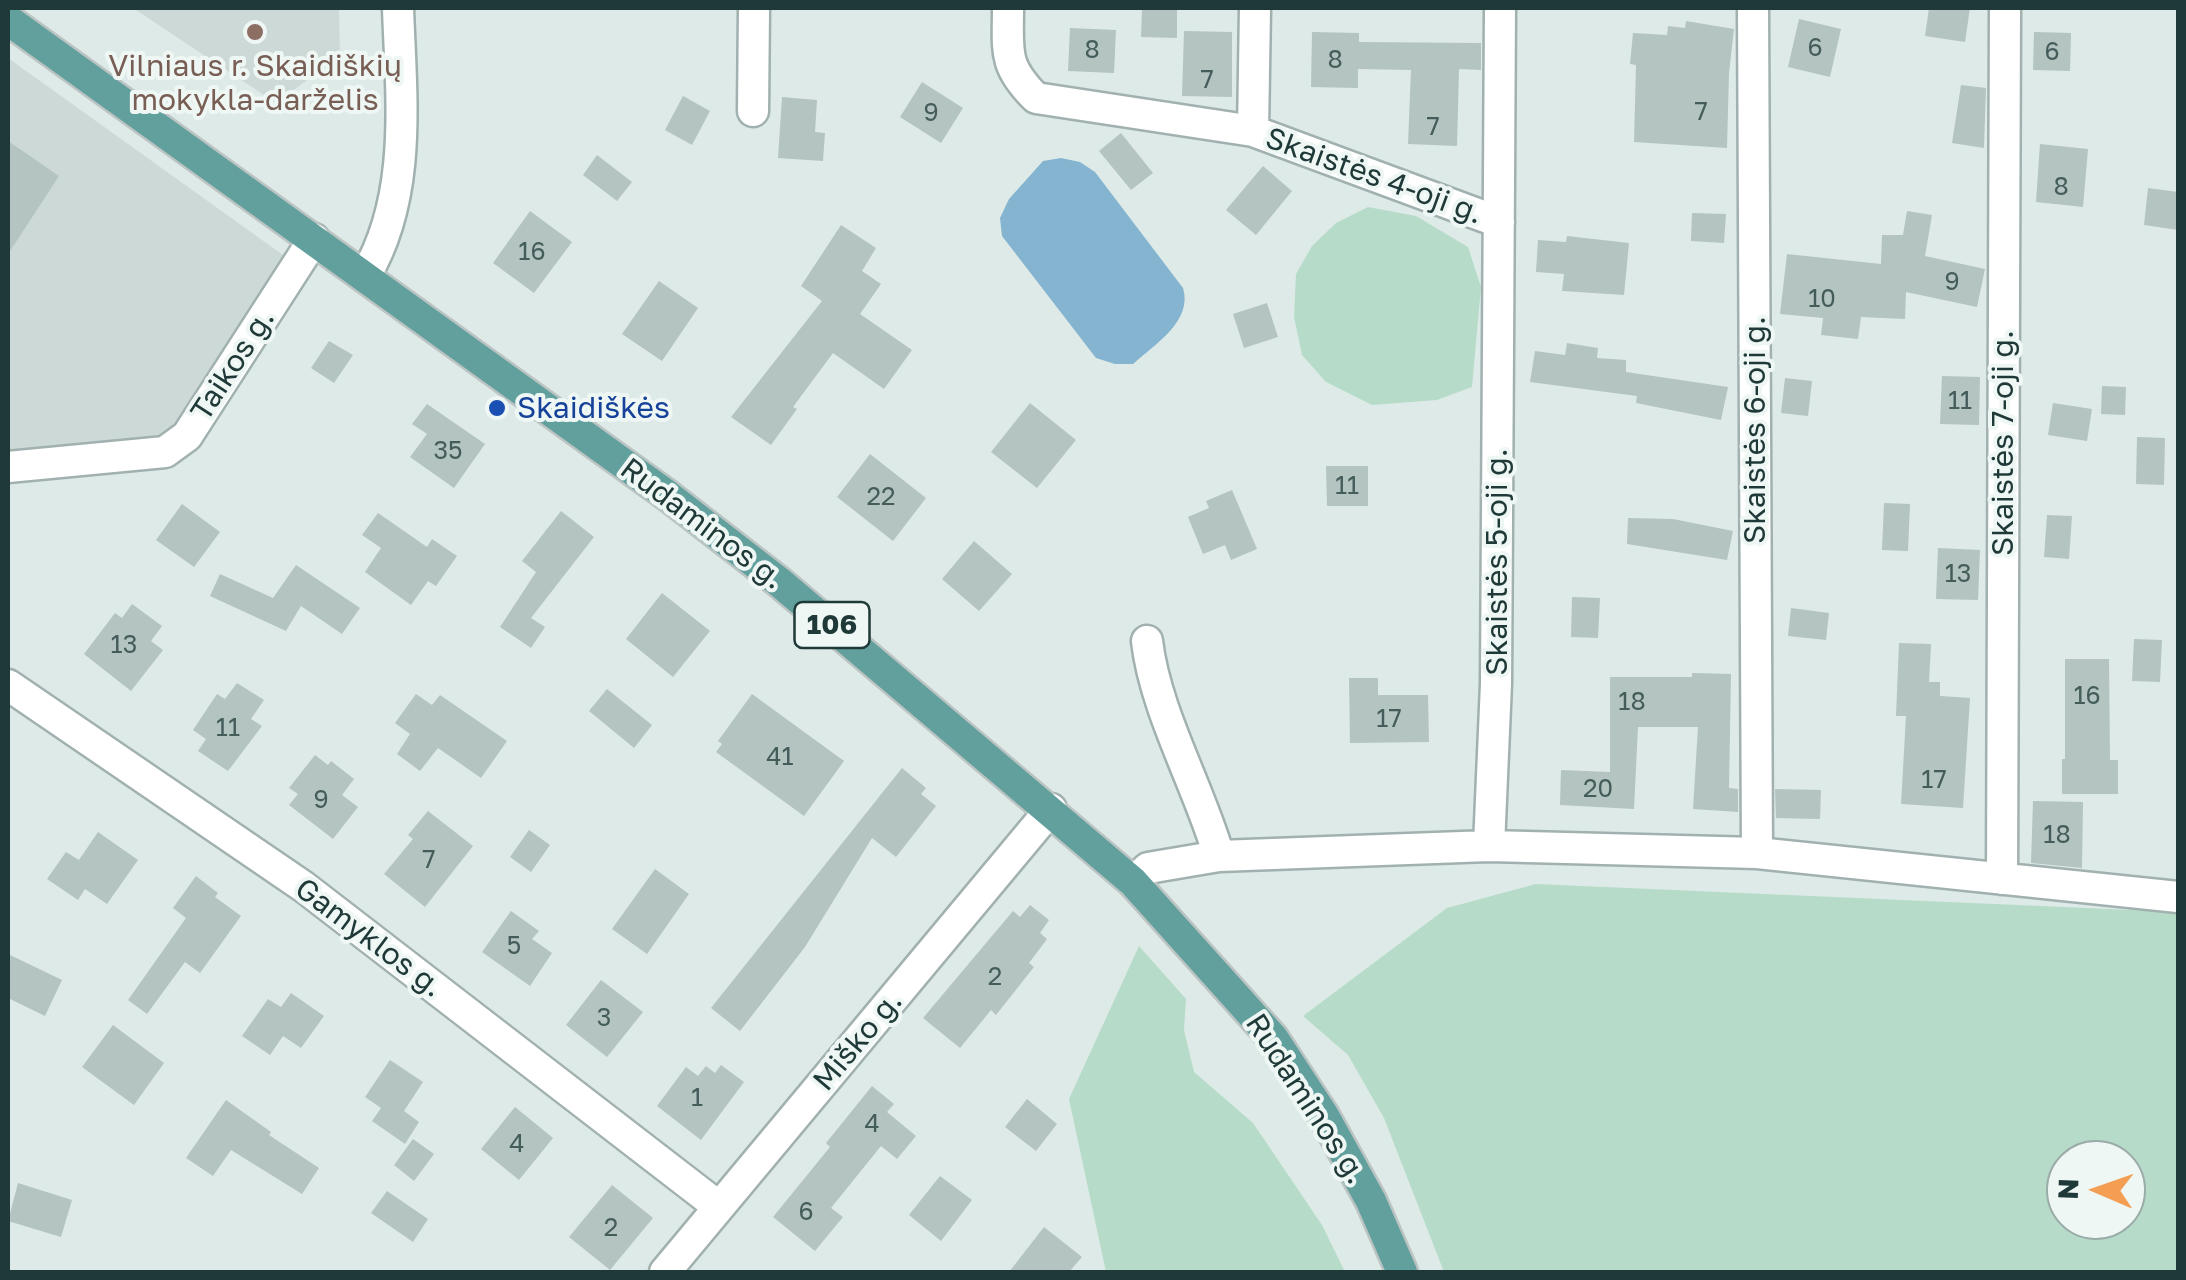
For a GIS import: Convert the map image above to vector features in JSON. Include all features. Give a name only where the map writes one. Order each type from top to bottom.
[{"type":"main road","name":"Rudaminos g.","points":[[8,20],[314,238],[778,580],[1133,882],[1273,1038],[1362,1184],[1402,1272]]},
{"type":"street","points":[[365,276],[385,236],[397,186],[401,119],[398,8]]},
{"type":"street","points":[[753,111],[754,8]]},
{"type":"street","points":[[1008,8],[1008,52],[1014,77],[1036,98],[1253,131]]},
{"type":"street","name":"Skaistės 4-oji g.","points":[[1255,8],[1253,131],[1499,222]]},
{"type":"street","name":"Skaistės 5-oji g.","points":[[1489,846],[1496,684],[1500,8]]},
{"type":"street","name":"Skaistės 6-oji g.","points":[[1753,8],[1757,854]]},
{"type":"street","name":"Skaistės 7-oji g.","points":[[2002,879],[2005,8]]},
{"type":"street","name":"Taikos g.","points":[[8,467],[164,452],[187,436],[314,238]]},
{"type":"street","points":[[1146,641],[1150,670],[1209,820],[1219,856]]},
{"type":"street","name":"Gamyklos g.","points":[[8,685],[304,888],[720,1208]]},
{"type":"street","name":"Miško g.","points":[[665,1272],[1052,810]]},
{"type":"street","points":[[1133,882],[1148,868],[1219,856],[1489,846],[1757,854],[2178,898]]},
{"type":"shaded area","name":"Vilniaus r. Skaidiškių mokykla-darželis","points":[[133,8],[339,8],[340,56],[276,103]]},
{"type":"shaded area","points":[[8,58],[283,255],[176,433],[155,443],[8,461]]},
{"type":"green space","points":[[1368,207],[1416,216],[1468,247],[1481,287],[1472,387],[1437,400],[1372,405],[1326,382],[1302,355],[1294,317],[1296,274],[1312,246],[1336,223]]},
{"type":"green space","points":[[1536,884],[2178,912],[2178,1272],[1444,1272],[1384,1118],[1348,1055],[1303,1016],[1447,908]]},
{"type":"green space","points":[[1139,946],[1186,999],[1184,1030],[1194,1072],[1253,1123],[1322,1225],[1345,1272],[1106,1272],[1069,1099]]},
{"type":"water","points":[[1061,158],[1080,162],[1095,172],[1183,288],[1185,300],[1177,321],[1133,364],[1096,358],[1002,236],[1000,218],[1009,199],[1043,161]]},
{"type":"building","points":[[1142,8],[1177,8],[1177,38],[1141,37]]},
{"type":"building","points":[[1929,8],[1970,8],[1965,42],[1925,36]]},
{"type":"building","points":[[1799,19],[1841,29],[1830,77],[1788,67]]},
{"type":"building","points":[[1686,21],[1734,29],[1727,148],[1634,142],[1636,65],[1630,64],[1633,33],[1667,35],[1668,26],[1685,28]]},
{"type":"building","points":[[1070,28],[1116,30],[1114,73],[1068,71]]},
{"type":"building","points":[[1184,31],[1232,32],[1232,97],[1182,96]]},
{"type":"building","points":[[1312,32],[1359,33],[1359,42],[1481,43],[1481,70],[1459,69],[1457,146],[1408,144],[1411,70],[1358,69],[1358,88],[1311,87]]},
{"type":"building","points":[[2034,32],[2071,33],[2070,71],[2033,70]]},
{"type":"building","points":[[922,82],[963,108],[941,143],[900,117]]},
{"type":"building","points":[[1961,85],[1986,88],[1984,148],[1952,143]]},
{"type":"building","points":[[683,96],[710,111],[692,145],[665,130]]},
{"type":"building","points":[[782,97],[817,100],[815,132],[825,133],[823,161],[778,158]]},
{"type":"building","points":[[1121,133],[1153,173],[1131,190],[1099,151]]},
{"type":"building","points":[[8,141],[59,176],[8,254]]},
{"type":"building","points":[[2040,144],[2088,149],[2083,207],[2036,202]]},
{"type":"building","points":[[597,155],[632,182],[617,201],[583,175]]},
{"type":"building","points":[[1263,166],[1292,191],[1256,235],[1226,210]]},
{"type":"building","points":[[2148,188],[2178,192],[2178,230],[2144,225]]},
{"type":"building","points":[[530,211],[572,242],[534,293],[493,263]]},
{"type":"building","points":[[1907,211],[1932,215],[1925,256],[1985,269],[1977,307],[1906,292],[1905,319],[1861,317],[1858,339],[1821,335],[1823,318],[1780,314],[1787,254],[1881,264],[1882,235],[1903,235]]},
{"type":"building","points":[[1692,213],[1726,214],[1724,243],[1691,241]]},
{"type":"building","points":[[841,225],[876,248],[862,271],[881,284],[860,314],[912,350],[884,389],[833,353],[771,445],[731,417],[822,301],[801,286]]},
{"type":"building","points":[[1567,236],[1629,243],[1624,295],[1562,291],[1564,274],[1536,272],[1538,240],[1566,242]]},
{"type":"building","points":[[659,281],[698,308],[662,361],[622,334]]},
{"type":"building","points":[[1267,303],[1278,337],[1244,348],[1233,314]]},
{"type":"building","points":[[329,341],[353,355],[334,383],[311,368]]},
{"type":"building","points":[[1567,343],[1598,348],[1597,358],[1626,360],[1626,372],[1728,387],[1721,420],[1636,403],[1637,396],[1530,382],[1535,351],[1565,355]]},
{"type":"building","points":[[1942,376],[1980,377],[1979,425],[1940,424]]},
{"type":"building","points":[[1785,378],[1812,381],[1808,416],[1781,413]]},
{"type":"building","points":[[2102,386],[2126,387],[2125,415],[2101,414]]},
{"type":"building","points":[[1030,403],[1076,440],[1037,488],[991,452]]},
{"type":"building","points":[[2053,403],[2092,409],[2087,441],[2048,435]]},
{"type":"building","points":[[427,404],[485,444],[454,488],[410,457],[427,434],[412,424]]},
{"type":"building","points":[[2137,437],[2165,438],[2164,485],[2136,484]]},
{"type":"building","points":[[870,454],[926,498],[893,541],[837,497]]},
{"type":"building","points":[[1326,466],[1368,466],[1368,506],[1327,506]]},
{"type":"building","points":[[1232,490],[1257,549],[1231,560],[1225,545],[1203,554],[1188,517],[1209,508],[1206,501]]},
{"type":"building","points":[[1884,503],[1910,504],[1908,551],[1882,550]]},
{"type":"building","points":[[182,504],[220,532],[194,567],[156,540]]},
{"type":"building","points":[[561,511],[594,537],[531,618],[545,627],[531,648],[500,627],[536,572],[522,561]]},
{"type":"building","points":[[378,513],[427,547],[432,539],[457,556],[436,586],[428,581],[411,605],[365,572],[381,548],[362,535]]},
{"type":"building","points":[[2047,515],[2072,516],[2069,559],[2044,557]]},
{"type":"building","points":[[1628,518],[1673,519],[1733,531],[1727,560],[1627,544]]},
{"type":"building","points":[[974,541],[1012,574],[979,611],[942,579]]},
{"type":"building","points":[[1938,548],[1980,550],[1978,600],[1936,599]]},
{"type":"building","points":[[296,565],[360,608],[342,634],[301,606],[286,631],[210,596],[220,574],[273,598]]},
{"type":"building","points":[[662,593],[710,631],[673,677],[626,639]]},
{"type":"building","points":[[1572,597],[1600,598],[1598,638],[1571,637]]},
{"type":"building","points":[[132,604],[162,626],[151,641],[163,650],[131,691],[84,654],[115,613],[122,618]]},
{"type":"building","points":[[1791,608],[1829,613],[1826,640],[1788,636]]},
{"type":"building","points":[[2134,639],[2162,640],[2160,682],[2132,681]]},
{"type":"building","points":[[1899,643],[1931,644],[1929,682],[1940,682],[1940,696],[1970,698],[1963,808],[1901,804],[1906,716],[1896,716]]},
{"type":"building","points":[[2065,659],[2109,659],[2110,760],[2118,760],[2118,794],[2062,794]]},
{"type":"building","points":[[1692,673],[1731,674],[1729,788],[1738,789],[1738,812],[1693,809],[1698,727],[1638,727],[1634,809],[1560,805],[1561,770],[1610,772],[1610,677],[1692,677]]},
{"type":"building","points":[[1349,678],[1378,678],[1378,695],[1428,695],[1429,742],[1350,743]]},
{"type":"building","points":[[237,683],[264,700],[251,719],[262,726],[228,771],[198,751],[206,739],[193,730],[217,694],[225,699]]},
{"type":"building","points":[[607,689],[652,725],[634,748],[589,711]]},
{"type":"building","points":[[416,694],[432,705],[440,695],[507,741],[481,778],[438,748],[420,771],[397,754],[410,734],[395,723]]},
{"type":"building","points":[[752,694],[844,761],[804,816],[716,752],[722,744],[718,741]]},
{"type":"building","points":[[315,755],[328,765],[331,761],[354,779],[342,795],[358,807],[333,839],[289,805],[298,794],[289,788]]},
{"type":"building","points":[[902,768],[926,788],[921,794],[936,806],[896,857],[872,838],[805,947],[740,1031],[711,1008]]},
{"type":"building","points":[[1775,789],[1821,790],[1820,819],[1776,818]]},
{"type":"building","points":[[2033,801],[2083,802],[2082,868],[2031,863]]},
{"type":"building","points":[[428,811],[473,846],[425,907],[384,874],[413,839],[408,835]]},
{"type":"building","points":[[529,830],[550,845],[531,872],[510,857]]},
{"type":"building","points":[[98,832],[138,860],[107,904],[85,889],[78,900],[47,879],[66,852],[79,860]]},
{"type":"building","points":[[655,869],[689,894],[647,954],[612,929]]},
{"type":"building","points":[[196,876],[218,893],[215,897],[241,916],[200,973],[185,962],[147,1014],[128,1000],[186,918],[173,908]]},
{"type":"building","points":[[1030,905],[1049,920],[1040,933],[1047,939],[1029,963],[1034,967],[996,1015],[991,1010],[960,1048],[923,1018],[1013,911],[1020,917]]},
{"type":"building","points":[[511,911],[539,931],[532,939],[552,953],[530,986],[482,952]]},
{"type":"building","points":[[8,954],[62,980],[45,1016],[8,998]]},
{"type":"building","points":[[601,980],[643,1012],[607,1057],[566,1025]]},
{"type":"building","points":[[291,993],[324,1016],[301,1048],[283,1036],[270,1055],[242,1036],[268,999],[281,1007]]},
{"type":"building","points":[[113,1025],[164,1063],[134,1105],[82,1067]]},
{"type":"building","points":[[390,1060],[423,1082],[404,1111],[419,1122],[405,1144],[372,1121],[381,1108],[365,1097]]},
{"type":"building","points":[[721,1065],[744,1082],[701,1140],[657,1106],[686,1067],[698,1076],[706,1066],[715,1073]]},
{"type":"building","points":[[872,1086],[894,1104],[887,1112],[916,1136],[897,1159],[881,1146],[831,1208],[843,1217],[815,1251],[773,1217],[830,1147],[826,1143]]},
{"type":"building","points":[[1027,1099],[1057,1124],[1036,1151],[1005,1127]]},
{"type":"building","points":[[226,1100],[319,1168],[302,1194],[231,1150],[213,1176],[186,1158]]},
{"type":"building","points":[[515,1107],[553,1138],[519,1180],[481,1149]]},
{"type":"building","points":[[413,1139],[434,1154],[414,1181],[394,1165]]},
{"type":"building","points":[[940,1176],[972,1200],[941,1241],[909,1215]]},
{"type":"building","points":[[18,1183],[72,1200],[61,1237],[8,1221]]},
{"type":"building","points":[[612,1185],[653,1218],[610,1270],[569,1237]]},
{"type":"building","points":[[387,1191],[428,1219],[413,1242],[371,1213]]},
{"type":"building","points":[[1044,1227],[1082,1257],[1069,1272],[1009,1272]]},
{"type":"place","name":"Vilniaus r. Skaidiškių mokykla-darželis","points":[[255,32]]},
{"type":"place","name":"Skaidiškės","points":[[497,408]]}]
